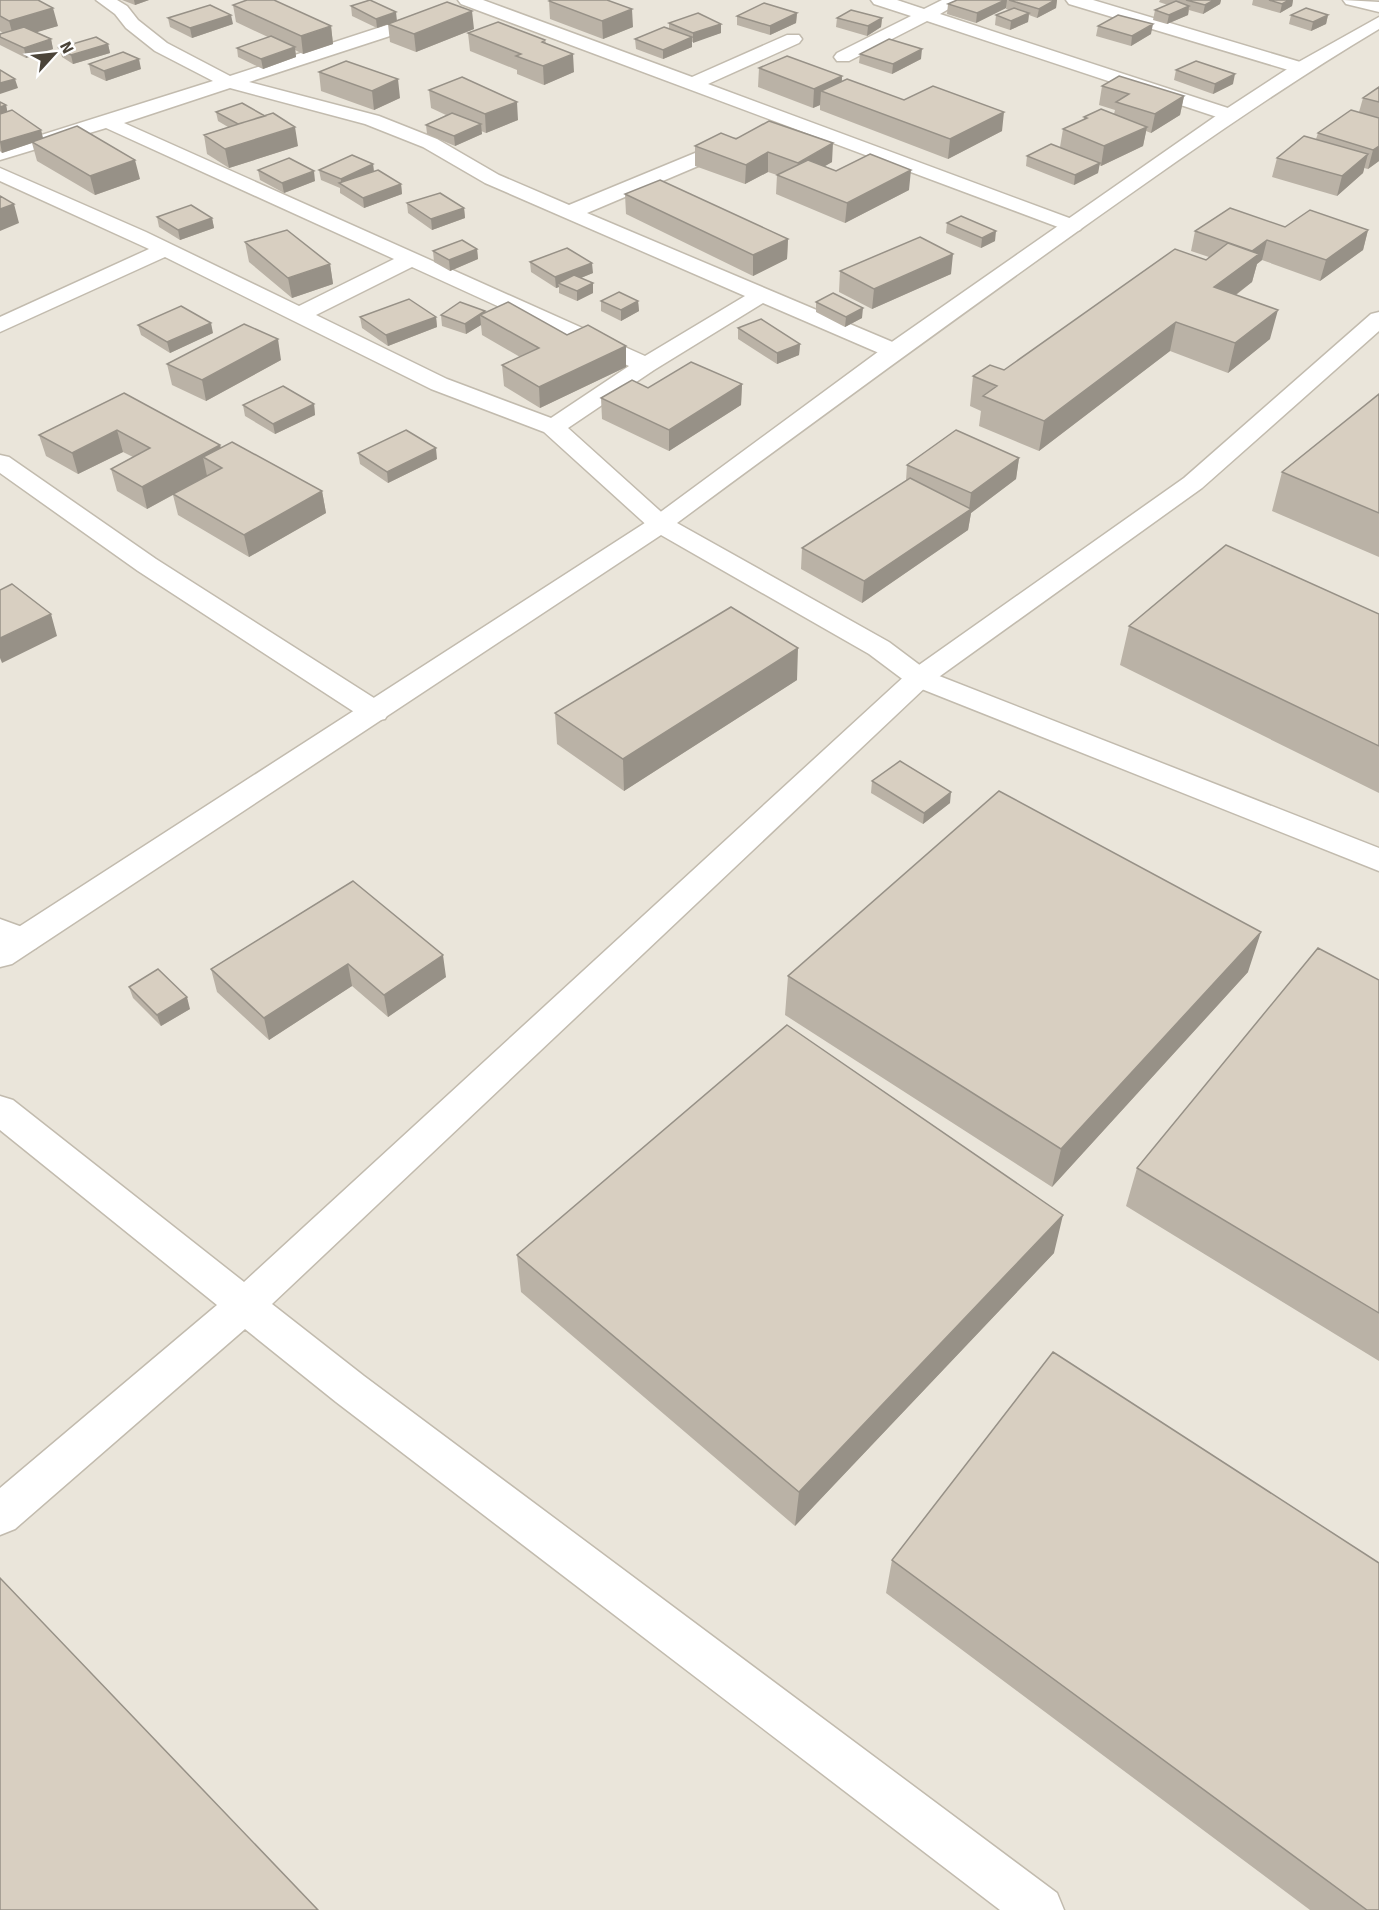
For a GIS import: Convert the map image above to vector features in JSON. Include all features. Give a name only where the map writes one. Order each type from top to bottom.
[{"type":"street","points":[[105,0],[121,10],[132,24],[161,47],[228,82],[372,120],[430,143],[492,178],[569,213],[894,351]]},
{"type":"street","points":[[880,0],[1230,115]]},
{"type":"street","points":[[843,57],[955,0]]},
{"type":"street","points":[[1075,0],[1301,68]]},
{"type":"street","points":[[1352,0],[1379,7]]},
{"type":"street","points":[[0,154],[107,122],[471,1],[1073,226]]},
{"type":"street","points":[[509,16],[542,6]]},
{"type":"street","points":[[8,942],[375,712],[660,524],[894,351],[1230,115],[1301,68],[1379,22]]},
{"type":"street","points":[[692,84],[794,39]]},
{"type":"street","points":[[569,213],[790,120]]},
{"type":"street","points":[[107,122],[646,365]]},
{"type":"street","points":[[0,174],[166,249],[439,384],[553,427],[660,524],[879,648],[919,678],[1379,860]]},
{"type":"street","points":[[0,325],[166,249]]},
{"type":"street","points":[[300,314],[410,260]]},
{"type":"street","points":[[553,427],[646,365],[762,295]]},
{"type":"street","points":[[0,1515],[245,1305],[919,678],[1193,483],[1379,319]]},
{"type":"street","points":[[0,462],[147,564],[375,712]]},
{"type":"street","points":[[0,1110],[350,1389],[1040,1910]]},
{"type":"shaded area","points":[[0,0],[1379,0],[1379,1910],[0,1910]]},
{"type":"building","points":[[0,0],[38,0],[53,8],[9,21],[0,16]]},
{"type":"building","points":[[247,0],[274,0],[331,26],[301,36],[233,5]]},
{"type":"building","points":[[370,0],[396,12],[376,19],[351,6]]},
{"type":"building","points":[[607,0],[632,9],[602,21],[549,1]]},
{"type":"building","points":[[957,0],[1005,0],[977,13],[948,4]]},
{"type":"building","points":[[1009,0],[1055,0],[1039,9]]},
{"type":"building","points":[[1186,0],[1214,0],[1205,5]]},
{"type":"building","points":[[1269,0],[1289,0],[1282,4]]},
{"type":"building","points":[[1176,1],[1189,6],[1169,15],[1155,10]]},
{"type":"building","points":[[447,2],[472,11],[414,34],[388,24]]},
{"type":"building","points":[[764,3],[797,13],[770,26],[737,16]]},
{"type":"building","points":[[210,5],[231,15],[190,28],[168,18]]},
{"type":"building","points":[[1014,8],[1029,13],[1011,21],[996,15]]},
{"type":"building","points":[[1306,8],[1328,15],[1313,22],[1291,15]]},
{"type":"building","points":[[851,10],[882,18],[868,26],[837,18]]},
{"type":"building","points":[[698,13],[721,24],[693,33],[669,23]]},
{"type":"building","points":[[1118,15],[1153,24],[1132,36],[1098,26]]},
{"type":"building","points":[[498,22],[545,40],[542,42],[573,54],[543,66],[516,56],[521,54],[468,33]]},
{"type":"building","points":[[24,27],[51,39],[24,48],[0,37],[0,34]]},
{"type":"building","points":[[664,27],[692,37],[663,50],[635,39]]},
{"type":"building","points":[[271,36],[295,47],[261,59],[237,48]]},
{"type":"building","points":[[96,37],[108,44],[71,55],[59,48]]},
{"type":"building","points":[[889,39],[922,49],[893,64],[860,54]]},
{"type":"building","points":[[123,52],[139,59],[104,71],[89,64]]},
{"type":"building","points":[[787,56],[842,76],[814,89],[759,68]]},
{"type":"building","points":[[346,61],[398,79],[372,91],[319,72]]},
{"type":"building","points":[[1196,61],[1235,74],[1215,84],[1176,70]]},
{"type":"building","points":[[0,70],[15,79],[0,83]]},
{"type":"building","points":[[1119,76],[1184,96],[1155,114],[1116,102],[1129,94],[1102,86]]},
{"type":"building","points":[[462,77],[517,102],[485,114],[429,90]]},
{"type":"building","points":[[847,79],[904,100],[933,86],[1004,112],[950,139],[821,91]]},
{"type":"building","points":[[1379,87],[1379,102],[1363,98]]},
{"type":"building","points":[[242,103],[265,116],[238,124],[216,112]]},
{"type":"building","points":[[1101,109],[1147,127],[1104,146],[1063,129]]},
{"type":"building","points":[[12,110],[41,130],[0,142],[0,114]]},
{"type":"building","points":[[1351,110],[1379,118],[1379,146],[1373,150],[1318,133]]},
{"type":"building","points":[[273,113],[295,127],[225,149],[204,135]]},
{"type":"building","points":[[452,113],[481,124],[454,136],[426,125]]},
{"type":"building","points":[[769,121],[833,143],[798,163],[768,152],[746,165],[695,146],[721,133],[736,139]]},
{"type":"building","points":[[77,126],[135,160],[90,176],[32,142]]},
{"type":"building","points":[[1304,136],[1368,154],[1342,176],[1277,158]]},
{"type":"building","points":[[1051,144],[1100,163],[1075,175],[1027,156]]},
{"type":"building","points":[[870,154],[911,170],[847,203],[777,175],[808,160],[836,171]]},
{"type":"building","points":[[352,155],[373,164],[341,179],[319,170]]},
{"type":"building","points":[[289,158],[314,171],[282,183],[258,170]]},
{"type":"building","points":[[378,170],[401,184],[363,198],[339,183]]},
{"type":"building","points":[[660,180],[788,239],[753,255],[625,194]]},
{"type":"building","points":[[440,193],[464,208],[431,219],[407,203]]},
{"type":"building","points":[[0,196],[14,204],[0,209]]},
{"type":"building","points":[[191,205],[212,218],[178,230],[157,217]]},
{"type":"building","points":[[1230,208],[1285,227],[1310,210],[1368,230],[1326,260],[1267,240],[1252,251],[1195,231]]},
{"type":"building","points":[[961,216],[996,231],[982,238],[947,223]]},
{"type":"building","points":[[287,230],[330,264],[288,278],[245,242]]},
{"type":"building","points":[[920,237],[953,254],[874,289],[840,271]]},
{"type":"building","points":[[462,240],[477,249],[449,260],[433,251]]},
{"type":"building","points":[[1228,243],[1259,254],[1214,287],[1278,310],[1235,343],[1176,322],[1044,421],[983,396],[997,386],[973,376],[990,365],[1004,370],[1175,249],[1206,260]]},
{"type":"building","points":[[567,248],[592,263],[555,277],[530,262]]},
{"type":"building","points":[[574,275],[593,283],[577,291],[558,283]]},
{"type":"building","points":[[619,292],[638,301],[621,310],[601,301]]},
{"type":"building","points":[[833,293],[863,308],[846,317],[816,302]]},
{"type":"building","points":[[409,299],[436,317],[386,335],[360,317]]},
{"type":"building","points":[[460,302],[485,311],[465,324],[441,315]]},
{"type":"building","points":[[508,302],[567,335],[588,325],[626,346],[539,387],[502,365],[539,348],[480,315]]},
{"type":"building","points":[[181,306],[211,323],[167,342],[138,325]]},
{"type":"building","points":[[761,319],[800,344],[777,353],[738,328]]},
{"type":"building","points":[[244,324],[278,339],[202,380],[167,364]]},
{"type":"building","points":[[691,362],[742,384],[669,430],[601,398],[632,380],[648,388]]},
{"type":"building","points":[[283,386],[314,404],[273,424],[243,405]]},
{"type":"building","points":[[124,393],[220,445],[142,487],[111,469],[150,448],[117,430],[72,453],[39,435]]},
{"type":"building","points":[[1379,394],[1379,513],[1282,472]]},
{"type":"building","points":[[406,430],[436,448],[387,472],[358,453]]},
{"type":"building","points":[[956,430],[1019,458],[971,493],[907,465]]},
{"type":"building","points":[[232,442],[322,491],[244,535],[173,494],[222,468],[203,457]]},
{"type":"building","points":[[910,478],[971,509],[864,581],[802,548]]},
{"type":"building","points":[[1226,545],[1379,614],[1379,746],[1129,626]]},
{"type":"building","points":[[12,584],[51,614],[0,638],[0,590]]},
{"type":"building","points":[[731,607],[798,648],[623,759],[555,713]]},
{"type":"building","points":[[900,761],[951,792],[924,813],[872,781]]},
{"type":"building","points":[[999,791],[1261,932],[1061,1149],[788,976]]},
{"type":"building","points":[[353,881],[443,955],[384,995],[348,964],[264,1018],[211,969]]},
{"type":"building","points":[[1318,948],[1379,980],[1379,1313],[1137,1168]]},
{"type":"building","points":[[158,969],[187,997],[157,1015],[129,987]]},
{"type":"building","points":[[787,1025],[1063,1215],[799,1492],[517,1255]]},
{"type":"building","points":[[1053,1352],[1379,1563],[1379,1910],[1367,1910],[892,1560]]},
{"type":"building","points":[[0,1578],[318,1910],[0,1910]]}]
